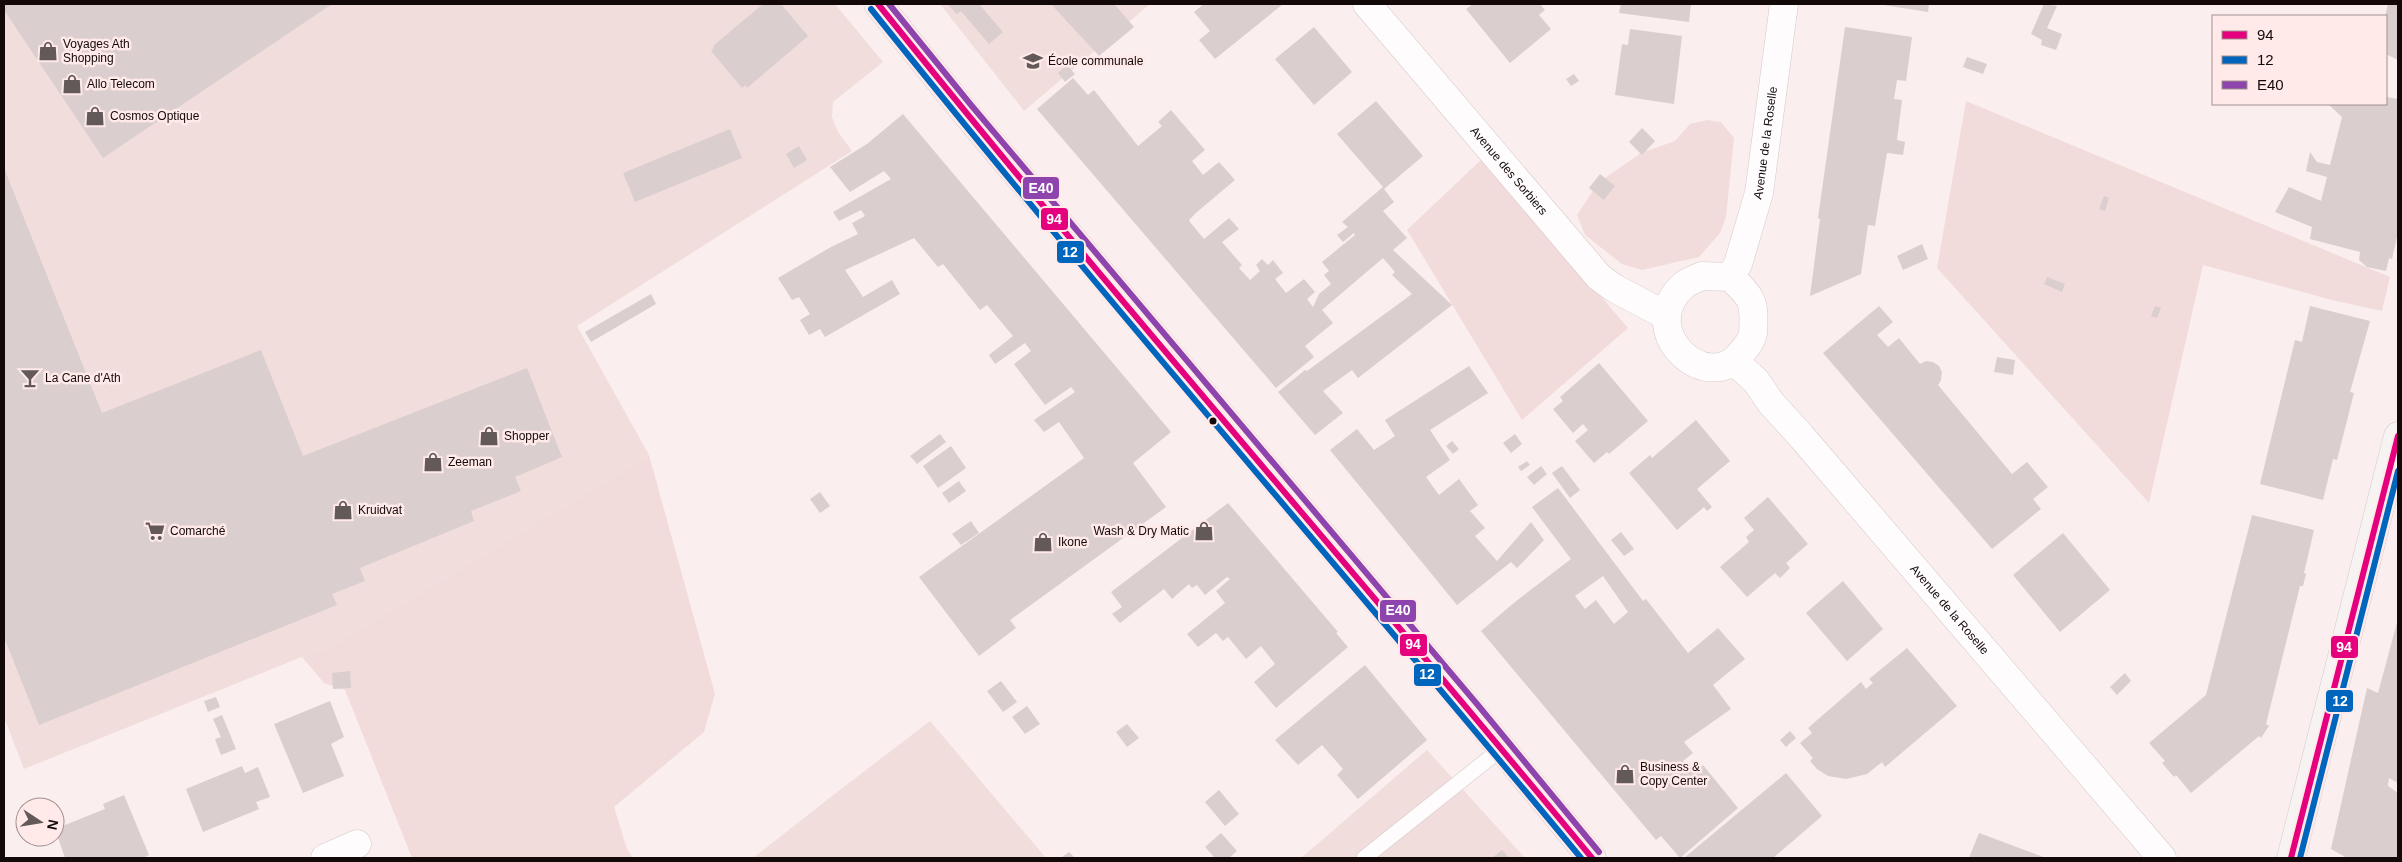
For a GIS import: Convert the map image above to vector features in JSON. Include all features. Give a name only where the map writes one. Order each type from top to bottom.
[{"type":"street","points":[[878,4],[964,111],[1592,858]]},
{"type":"street","name":"Avenue des Sorbiers","points":[[1367,4],[1599,277],[1614,288],[1668,316]]},
{"type":"street","name":"Avenue de la Roselle","points":[[1730,277],[1738,264],[1758,193],[1784,4]]},
{"type":"street","points":[[1702,276],[1730,277],[1749,294],[1754,312],[1752,339],[1735,362],[1720,366],[1694,363],[1681,355],[1670,337],[1668,316],[1672,302],[1686,284],[1702,276]]},
{"type":"street","name":"Avenue de la Roselle","points":[[1735,362],[1756,381],[1771,403],[2162,858]]},
{"type":"street","points":[[2291,858],[2398,436]]},
{"type":"street","points":[[325,858],[357,844]]},
{"type":"lane","points":[[1364,858],[1502,749]]},
{"type":"shaded area","points":[[4,4],[835,4],[883,62],[833,102],[832,117],[838,132],[852,151],[577,326],[649,455],[334,644],[24,769],[4,717]]},
{"type":"shaded area","name":"École communale","points":[[940,4],[1150,4],[1024,111]]},
{"type":"shaded area","points":[[1966,101],[2390,277],[2382,311],[2332,300],[2203,265],[2149,503],[1937,268]]},
{"type":"shaded area","points":[[1707,120],[1721,122],[1734,138],[1726,217],[1720,233],[1699,257],[1642,270],[1622,264],[1585,235],[1577,215],[1598,183],[1641,153],[1675,141],[1690,124]]},
{"type":"shaded area","points":[[1483,158],[1628,328],[1522,420],[1407,230]]},
{"type":"shaded area","points":[[649,455],[715,694],[704,732],[614,807],[627,849],[633,858],[412,858],[345,690],[324,683],[302,657],[334,644]]},
{"type":"shaded area","points":[[930,721],[1046,858],[753,858],[832,796]]},
{"type":"shaded area","points":[[1427,750],[1525,858],[1301,858]]},
{"type":"building","points":[[4,4],[332,4],[103,158],[4,10]]},
{"type":"building","points":[[763,4],[781,4],[808,36],[747,88],[746,85],[742,88],[711,51],[714,48],[713,46]]},
{"type":"building","points":[[947,4],[979,4],[1003,32],[989,44],[961,11],[957,14]]},
{"type":"building","points":[[1051,4],[1117,4],[1115,5],[1134,27],[1099,56]]},
{"type":"building","points":[[1204,4],[1283,4],[1215,59],[1199,40],[1210,31],[1194,12]]},
{"type":"building","points":[[1473,4],[1540,4],[1545,10],[1539,15],[1551,29],[1510,63],[1466,9]]},
{"type":"building","points":[[1621,4],[1691,4],[1689,22],[1619,13]]},
{"type":"building","points":[[1877,4],[1929,4],[1928,12]]},
{"type":"building","points":[[2044,4],[2057,6],[2047,28],[2062,34],[2056,50],[2041,45],[2042,40],[2031,34]]},
{"type":"building","points":[[2388,4],[2398,4],[2398,60],[2387,54],[2387,15],[2385,15]]},
{"type":"building","points":[[1314,27],[1352,72],[1314,105],[1275,59]]},
{"type":"building","points":[[1845,27],[1912,37],[1906,81],[1897,80],[1894,99],[1902,100],[1897,140],[1905,142],[1903,155],[1887,153],[1875,226],[1868,225],[1861,274],[1810,296],[1820,219],[1818,218]]},
{"type":"building","points":[[1630,29],[1682,36],[1674,104],[1615,95],[1622,44],[1628,45]]},
{"type":"building","points":[[1967,57],[1987,64],[1983,74],[1963,67]]},
{"type":"building","points":[[1067,65],[1075,74],[1065,82],[1058,73]]},
{"type":"building","points":[[1574,74],[1579,81],[1571,86],[1566,79]]},
{"type":"building","points":[[1073,78],[1088,95],[1094,90],[1138,146],[1162,126],[1158,122],[1171,110],[1205,150],[1192,161],[1203,175],[1219,162],[1235,180],[1197,212],[1189,220],[1190,222],[1204,239],[1229,218],[1239,229],[1222,242],[1242,265],[1239,268],[1250,280],[1260,271],[1256,265],[1262,259],[1268,265],[1273,260],[1283,273],[1275,279],[1286,293],[1304,279],[1315,292],[1307,299],[1313,307],[1319,294],[1331,284],[1324,275],[1329,271],[1322,262],[1355,235],[1354,233],[1343,242],[1337,235],[1348,227],[1342,222],[1383,187],[1337,134],[1376,101],[1423,156],[1384,189],[1394,202],[1383,211],[1407,238],[1393,250],[1452,305],[1358,378],[1352,370],[1323,391],[1343,413],[1315,435],[1278,392],[1305,370],[1307,371],[1412,294],[1392,275],[1395,272],[1383,258],[1322,310],[1333,323],[1305,346],[1314,357],[1276,388],[1037,109]]},
{"type":"building","points":[[2387,97],[2398,99],[2398,232],[2392,259],[2389,258],[2386,271],[2367,267],[2359,260],[2360,252],[2310,239],[2312,227],[2275,212],[2289,187],[2321,201],[2327,177],[2306,171],[2310,152],[2317,162],[2330,165],[2342,117],[2329,105],[2387,105]]},
{"type":"building","points":[[903,114],[1171,432],[1133,463],[1166,507],[1010,620],[1016,628],[979,656],[919,577],[1084,458],[1059,422],[1044,432],[1034,420],[1075,392],[1071,387],[1045,405],[1014,364],[1031,351],[1025,343],[995,364],[989,355],[1013,336],[987,305],[980,310],[943,264],[938,267],[914,238],[845,270],[863,297],[892,280],[900,294],[825,337],[820,329],[809,335],[800,320],[810,314],[799,297],[792,300],[778,278],[831,247],[858,234],[852,223],[865,216],[861,210],[839,221],[833,212],[891,179],[884,171],[850,192],[830,167],[867,144]]},
{"type":"building","points":[[1642,128],[1655,141],[1642,155],[1629,142]]},
{"type":"building","points":[[730,129],[742,158],[635,202],[623,173]]},
{"type":"building","points":[[799,146],[807,160],[794,168],[786,154]]},
{"type":"building","points":[[4,168],[102,413],[261,350],[303,456],[527,368],[562,457],[515,477],[521,491],[471,511],[474,521],[360,568],[365,581],[332,594],[337,605],[39,725],[4,637]]},
{"type":"building","points":[[1600,174],[1615,186],[1604,200],[1589,188]]},
{"type":"building","points":[[2104,196],[2109,198],[2105,211],[2099,209]]},
{"type":"building","points":[[1922,244],[1928,259],[1903,270],[1897,256]]},
{"type":"building","points":[[2047,277],[2065,284],[2062,292],[2044,284]]},
{"type":"building","points":[[651,294],[656,304],[591,342],[585,332]]},
{"type":"building","points":[[1879,306],[1893,322],[1877,335],[1888,347],[1899,338],[1920,364],[1926,361],[1933,362],[1939,366],[1942,372],[1938,385],[2012,474],[2027,462],[2048,487],[2033,499],[2041,509],[1992,549],[1823,353]]},
{"type":"building","points":[[2155,306],[2161,308],[2157,318],[2151,316]]},
{"type":"building","points":[[2310,306],[2370,321],[2350,392],[2354,393],[2337,460],[2333,459],[2323,500],[2260,484],[2295,340],[2302,342]]},
{"type":"building","points":[[1997,357],[2015,360],[2013,375],[1994,372]]},
{"type":"building","points":[[1599,363],[1648,421],[1609,454],[1607,452],[1594,463],[1575,441],[1588,430],[1583,424],[1573,433],[1553,409],[1563,401],[1560,397]]},
{"type":"building","points":[[1469,366],[1488,393],[1430,430],[1450,460],[1426,477],[1439,495],[1459,479],[1478,505],[1470,511],[1485,528],[1475,536],[1497,561],[1531,522],[1544,540],[1517,568],[1511,562],[1457,605],[1330,450],[1357,429],[1374,450],[1395,436],[1385,420]]},
{"type":"building","points":[[1696,420],[1730,461],[1697,489],[1712,507],[1707,511],[1704,507],[1677,530],[1629,473],[1650,455],[1652,458]]},
{"type":"building","points":[[940,434],[946,442],[917,464],[910,456]]},
{"type":"building","points":[[1515,434],[1522,444],[1511,453],[1503,443]]},
{"type":"building","points":[[1452,441],[1459,449],[1453,454],[1446,446]]},
{"type":"building","points":[[951,446],[966,468],[938,488],[923,466]]},
{"type":"building","points":[[1527,461],[1530,465],[1521,471],[1518,467]]},
{"type":"building","points":[[1541,466],[1547,474],[1534,485],[1527,477]]},
{"type":"building","points":[[1562,466],[1580,490],[1570,498],[1552,473]]},
{"type":"building","points":[[959,481],[966,491],[949,503],[942,493]]},
{"type":"building","points":[[1558,488],[1643,601],[1646,599],[1688,653],[1718,628],[1745,659],[1713,685],[1731,709],[1684,742],[1693,753],[1683,761],[1693,773],[1703,765],[1738,808],[1680,858],[1661,836],[1656,840],[1481,631],[1571,559],[1532,507]],"holes":[[[1603,576],[1628,612],[1614,624],[1596,600],[1585,609],[1575,596]]]},
{"type":"building","points":[[820,492],[830,506],[820,513],[810,499]]},
{"type":"building","points":[[1768,497],[1808,544],[1786,563],[1790,568],[1780,578],[1775,573],[1747,597],[1720,567],[1749,542],[1746,537],[1754,530],[1744,518]]},
{"type":"building","points":[[1228,503],[1338,632],[1336,633],[1348,647],[1276,708],[1254,682],[1275,664],[1261,646],[1246,659],[1228,637],[1223,641],[1216,633],[1198,647],[1187,634],[1225,603],[1216,591],[1230,579],[1227,577],[1205,595],[1197,585],[1192,588],[1189,584],[1172,599],[1164,589],[1120,623],[1112,614],[1122,607],[1111,592]]},
{"type":"building","points":[[2252,515],[2314,530],[2304,573],[2306,574],[2303,586],[2300,586],[2266,724],[2269,726],[2261,738],[2259,736],[2191,793],[2176,775],[2174,777],[2162,763],[2165,761],[2149,743],[2206,695]]},
{"type":"building","points":[[971,521],[979,533],[961,545],[952,534]]},
{"type":"building","points":[[1621,532],[1634,549],[1624,556],[1611,540]]},
{"type":"building","points":[[2063,533],[2110,590],[2060,632],[2013,575]]},
{"type":"building","points":[[1843,581],[1883,629],[1847,661],[1806,613]]},
{"type":"building","points":[[2398,619],[2398,783],[2389,778],[2388,786],[2398,793],[2398,858],[2347,858],[2331,849],[2367,688],[2378,693]]},
{"type":"building","points":[[1907,648],[1957,706],[1885,767],[1882,762],[1867,774],[1846,779],[1828,776],[1817,769],[1810,761],[1813,758],[1800,743],[1812,733],[1808,728],[1861,682],[1866,689],[1873,683],[1869,679]]},
{"type":"building","points":[[1365,665],[1427,740],[1358,799],[1337,775],[1343,769],[1322,745],[1298,765],[1275,740]]},
{"type":"building","points":[[350,671],[351,688],[333,689],[332,673]]},
{"type":"building","points":[[2125,673],[2131,681],[2117,695],[2110,687]]},
{"type":"building","points":[[1001,681],[1017,702],[1003,712],[987,691]]},
{"type":"building","points":[[216,697],[220,707],[208,712],[204,701]]},
{"type":"building","points":[[330,701],[344,737],[331,744],[344,776],[303,793],[274,724]]},
{"type":"building","points":[[1027,706],[1040,724],[1025,734],[1012,717]]},
{"type":"building","points":[[222,715],[236,749],[221,755],[215,739],[221,737],[213,719]]},
{"type":"building","points":[[1127,724],[1139,738],[1127,747],[1116,732]]},
{"type":"building","points":[[1790,731],[1796,738],[1786,747],[1780,740]]},
{"type":"building","points":[[242,766],[245,773],[258,767],[270,797],[256,802],[259,809],[203,832],[186,789]]},
{"type":"building","points":[[1786,773],[1822,816],[1773,858],[1684,858]]},
{"type":"building","points":[[1219,790],[1239,814],[1225,826],[1205,802]]},
{"type":"building","points":[[124,795],[149,855],[143,858],[65,858],[61,847],[65,847],[65,825],[105,809],[103,804]]},
{"type":"building","points":[[1221,833],[1237,851],[1229,858],[1215,858],[1205,847]]},
{"type":"building","points":[[1979,833],[2046,858],[1969,858]]},
{"type":"building","points":[[1502,850],[1509,858],[1492,858]]},
{"type":"building","points":[[1069,852],[1075,858],[1061,858]]},
{"type":"transit line","name":"94","points":[[878,4],[1054,219],[1592,858]]},
{"type":"transit line","name":"E40","points":[[889,4],[971,105],[1477,704],[1599,852]]},
{"type":"transit line","name":"12","points":[[871,9],[1046,223],[1581,858]]},
{"type":"transit line","name":"94","points":[[2291,858],[2398,436]]},
{"type":"transit line","name":"12","points":[[2300,858],[2398,471]]},
{"type":"place","name":"Voyages Ath Shopping","points":[[48,51]]},
{"type":"place","name":"École communale","points":[[1033,61]]},
{"type":"place","name":"Allo Telecom","points":[[72,84]]},
{"type":"place","name":"Cosmos Optique","points":[[95,116]]},
{"type":"place","name":"La Cane d'Ath","points":[[30,378]]},
{"type":"place","name":"Shopper","points":[[489,436]]},
{"type":"place","name":"Zeeman","points":[[433,462]]},
{"type":"place","name":"Kruidvat","points":[[343,510]]},
{"type":"place","name":"Comarché","points":[[155,531]]},
{"type":"place","name":"Wash & Dry Matic","points":[[1204,531]]},
{"type":"place","name":"Ikone","points":[[1043,542]]},
{"type":"place","name":"Business & Copy Center","points":[[1625,774]]}]
